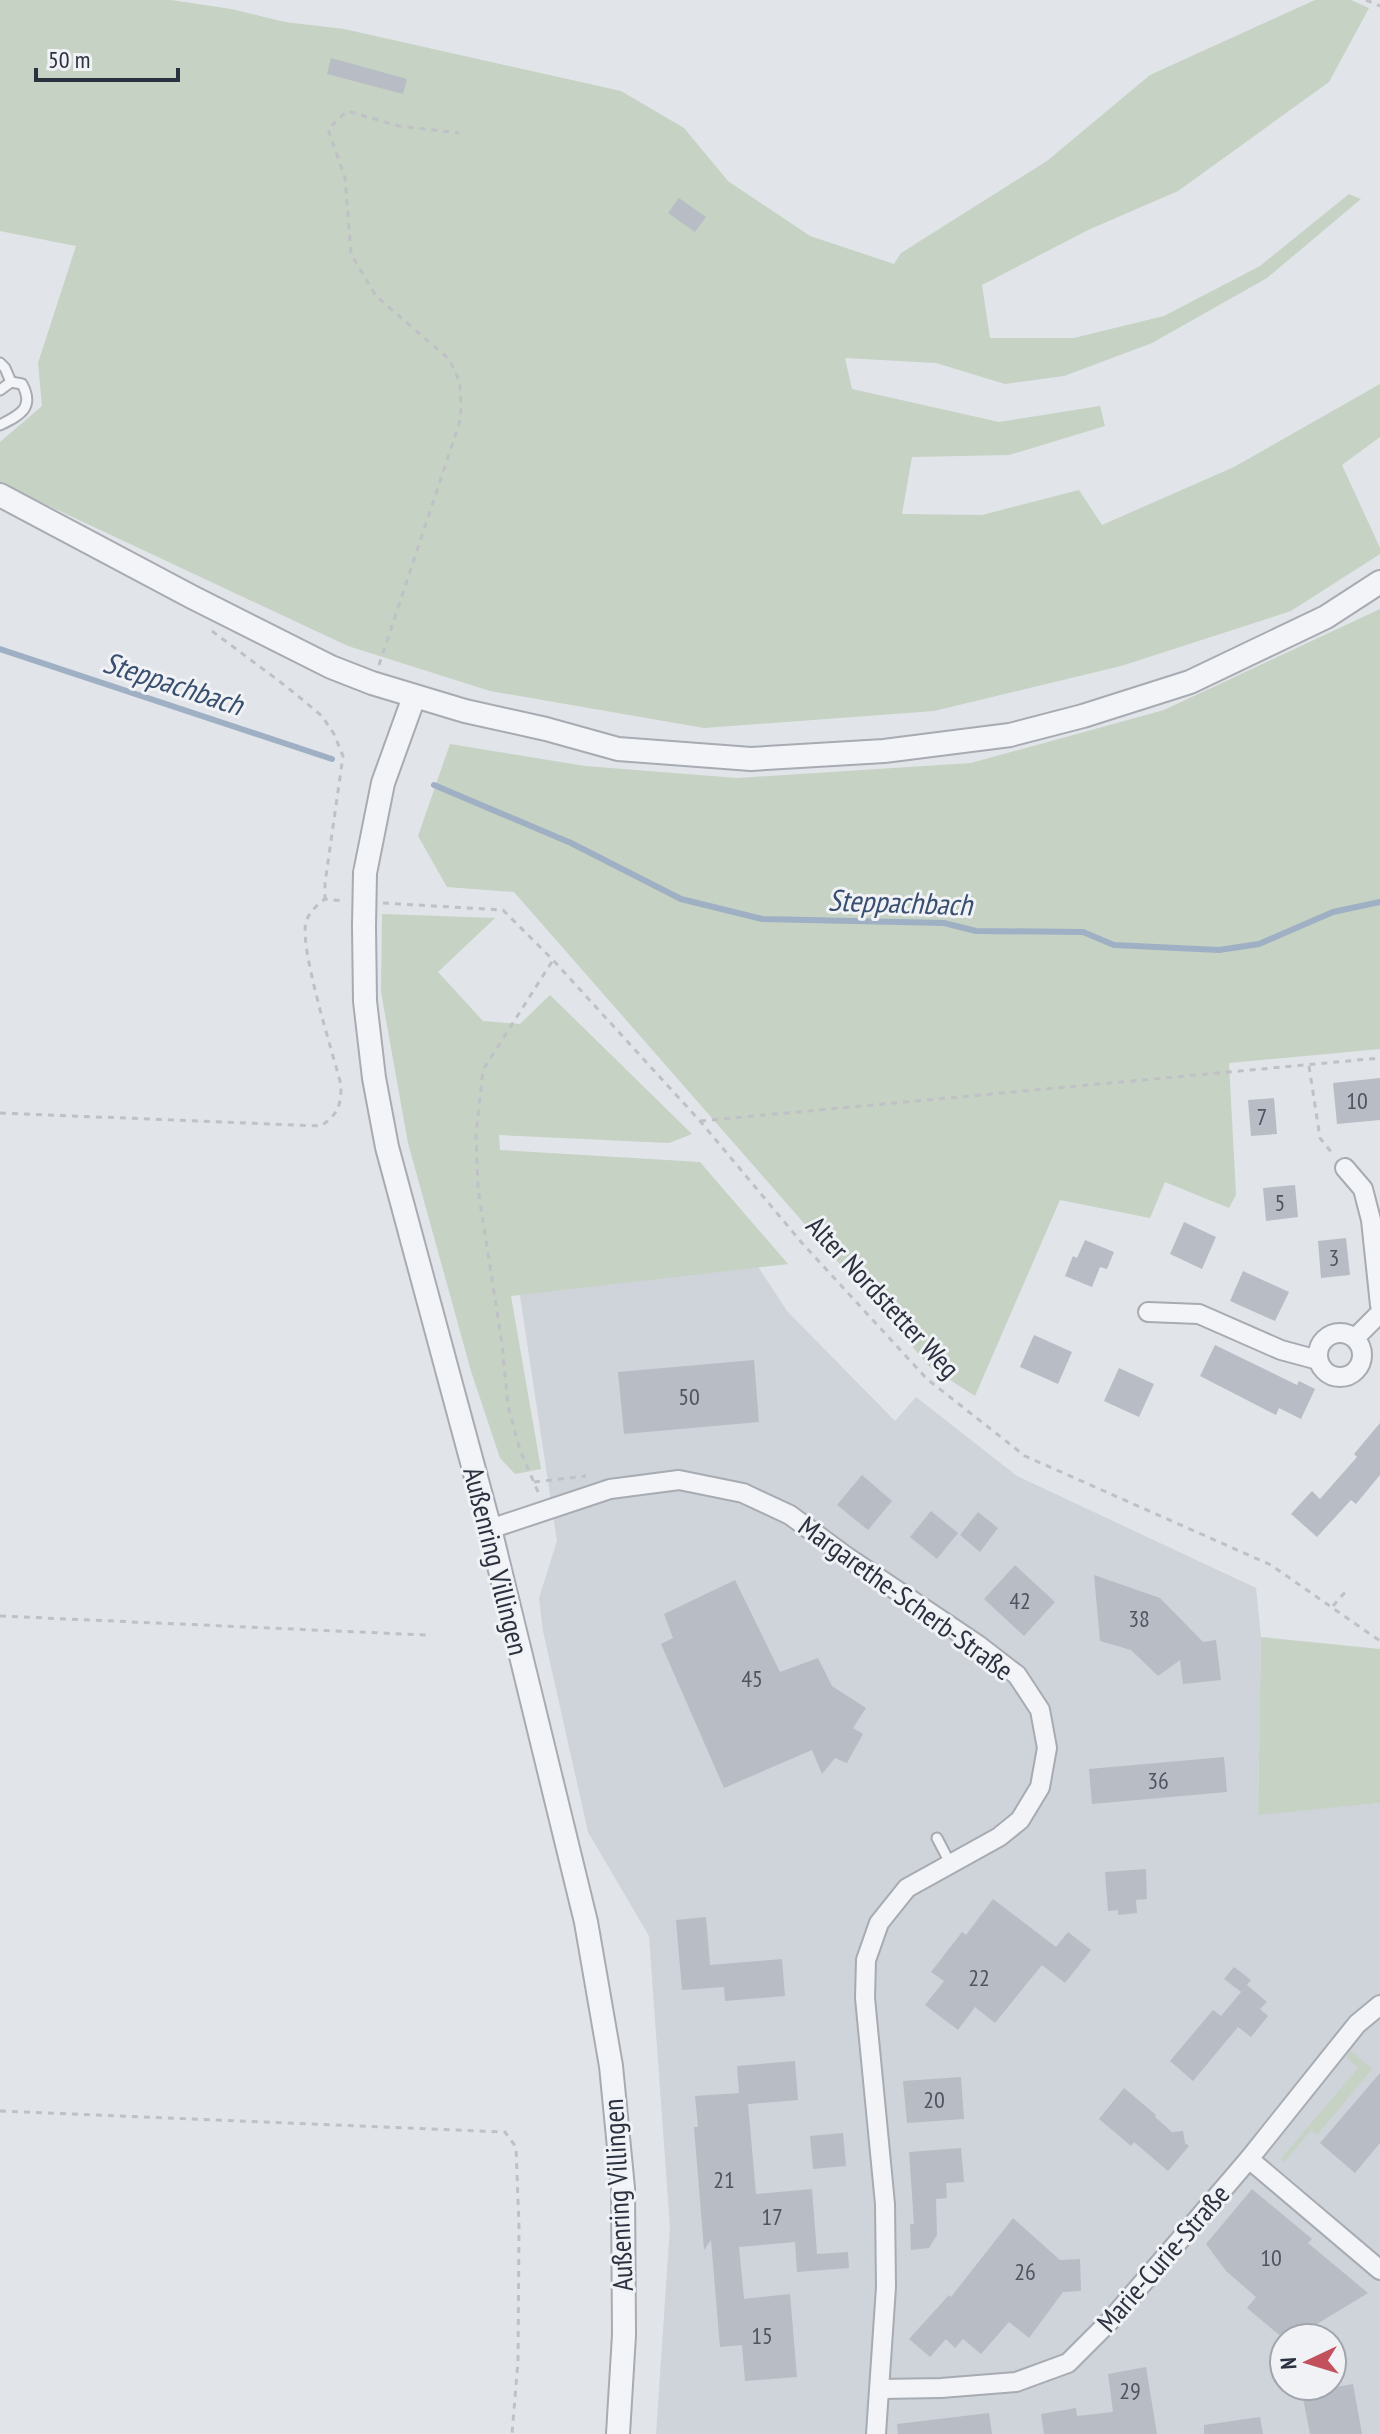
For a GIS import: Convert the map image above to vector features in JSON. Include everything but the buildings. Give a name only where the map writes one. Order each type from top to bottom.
[{"type":"street","points":[[0,495],[331,667],[372,683],[414,697],[618,749],[751,759],[884,751],[1010,735],[1083,716],[1190,682],[1326,617],[1380,582]]},
{"type":"street","name":"Außenring Villingen","points":[[414,697],[383,783],[365,873],[365,1001],[374,1078],[387,1147],[490,1529],[586,1922],[611,2066],[623,2188],[624,2335],[618,2434]]},
{"type":"street","points":[[1345,1168],[1363,1189],[1371,1220],[1380,1305]]},
{"type":"street","points":[[1148,1312],[1199,1314],[1281,1350],[1318,1360],[1333,1376],[1347,1376],[1359,1367],[1380,1313]]},
{"type":"street","points":[[1318,1360],[1320,1346],[1329,1336],[1342,1333],[1366,1349]]},
{"type":"street","name":"Margarethe-Scherb-Straße","points":[[490,1529],[610,1489],[651,1483],[679,1480],[743,1493],[790,1515],[978,1645],[1017,1675],[1040,1710],[1047,1748],[1040,1787],[1020,1820],[999,1837],[907,1888],[879,1923],[866,1960],[865,1998],[885,2204],[886,2287],[876,2434]]},
{"type":"street","name":"Marie-Curie-Straße","points":[[880,2389],[1016,2382],[1068,2363],[1110,2321],[1249,2159],[1357,2024],[1380,2005]]},
{"type":"street","points":[[1249,2159],[1380,2270]]},
{"type":"lane","points":[[0,363],[11,382]]},
{"type":"lane","points":[[0,390],[11,382],[22,384],[28,394],[26,407],[18,416],[0,425]]},
{"type":"lane","points":[[937,1838],[950,1863]]},
{"type":"path","points":[[1366,0],[1380,6]]},
{"type":"path","points":[[372,683],[461,418],[460,382],[449,359],[376,296],[351,254],[345,178],[328,129],[347,111],[399,126],[459,133]]},
{"type":"path","points":[[203,626],[287,687],[322,716],[334,734],[343,756],[325,899]]},
{"type":"path","points":[[0,1113],[321,1126],[335,1116],[341,1104],[341,1085],[305,947],[306,922],[315,906],[325,899],[347,901]]},
{"type":"path","name":"Alter Nordstetter Weg","points":[[373,902],[503,910],[553,960],[700,1121],[802,1243],[927,1379],[1025,1456],[1271,1565],[1380,1641]]},
{"type":"path","points":[[542,1501],[520,1450],[508,1406],[502,1344],[478,1189],[476,1134],[483,1070],[553,960]]},
{"type":"path","points":[[700,1121],[1380,1058]]},
{"type":"path","points":[[1309,1066],[1320,1138],[1345,1168]]},
{"type":"path","points":[[534,1482],[587,1476]]},
{"type":"path","points":[[1333,1607],[1346,1591]]},
{"type":"path","points":[[0,1616],[426,1635]]},
{"type":"path","points":[[0,2111],[505,2132],[516,2147],[518,2200],[518,2361],[512,2434]]},
{"type":"shaded area","points":[[501,1170],[700,1178],[787,1311],[895,1421],[916,1397],[1017,1476],[1256,1588],[1261,1637],[1258,1814],[1380,1803],[1380,2434],[656,2434],[670,2227],[649,1936],[588,1832],[543,1631],[539,1598],[557,1541]]},
{"type":"green space","points":[[0,0],[171,0],[231,9],[285,22],[344,29],[621,91],[684,128],[728,181],[810,236],[894,264],[901,253],[1047,161],[1150,75],[1315,0],[1351,0],[1369,8],[1329,82],[1178,191],[1088,230],[982,285],[990,338],[1074,338],[1164,316],[1260,266],[1349,194],[1361,199],[1267,278],[1152,343],[1064,376],[1005,384],[936,363],[845,358],[852,389],[999,422],[1100,406],[1105,426],[1009,455],[912,457],[902,514],[982,515],[1079,490],[1102,525],[1234,467],[1380,384],[1380,437],[1342,465],[1380,554],[1291,611],[1121,666],[934,711],[704,728],[490,691],[348,646],[0,483],[0,442],[42,406],[38,363],[76,246],[0,231]]},
{"type":"green space","points":[[1380,609],[1380,1049],[1229,1063],[1236,1195],[1229,1208],[1165,1182],[1150,1218],[1060,1200],[975,1396],[930,1367],[514,892],[447,887],[418,836],[450,744],[585,766],[737,778],[971,763],[1164,710]]},
{"type":"green space","points":[[382,914],[495,918],[438,972],[483,1021],[520,1024],[550,995],[692,1134],[669,1143],[499,1135],[500,1150],[700,1162],[788,1264],[511,1296],[541,1469],[515,1474],[500,1458],[471,1371],[408,1143],[381,992]]},
{"type":"green space","points":[[1261,1637],[1380,1649],[1380,1803],[1258,1815]]},
{"type":"green space","points":[[1351,2051],[1372,2069],[1317,2135],[1311,2130],[1284,2162],[1281,2159],[1358,2068],[1346,2057]]},
{"type":"waterway","name":"Steppachbach","points":[[0,649],[332,759]]},
{"type":"waterway","name":"Steppachbach","points":[[434,785],[571,843],[681,899],[762,919],[944,923],[976,931],[1083,932],[1114,945],[1219,950],[1259,944],[1333,912],[1380,902]]}]
